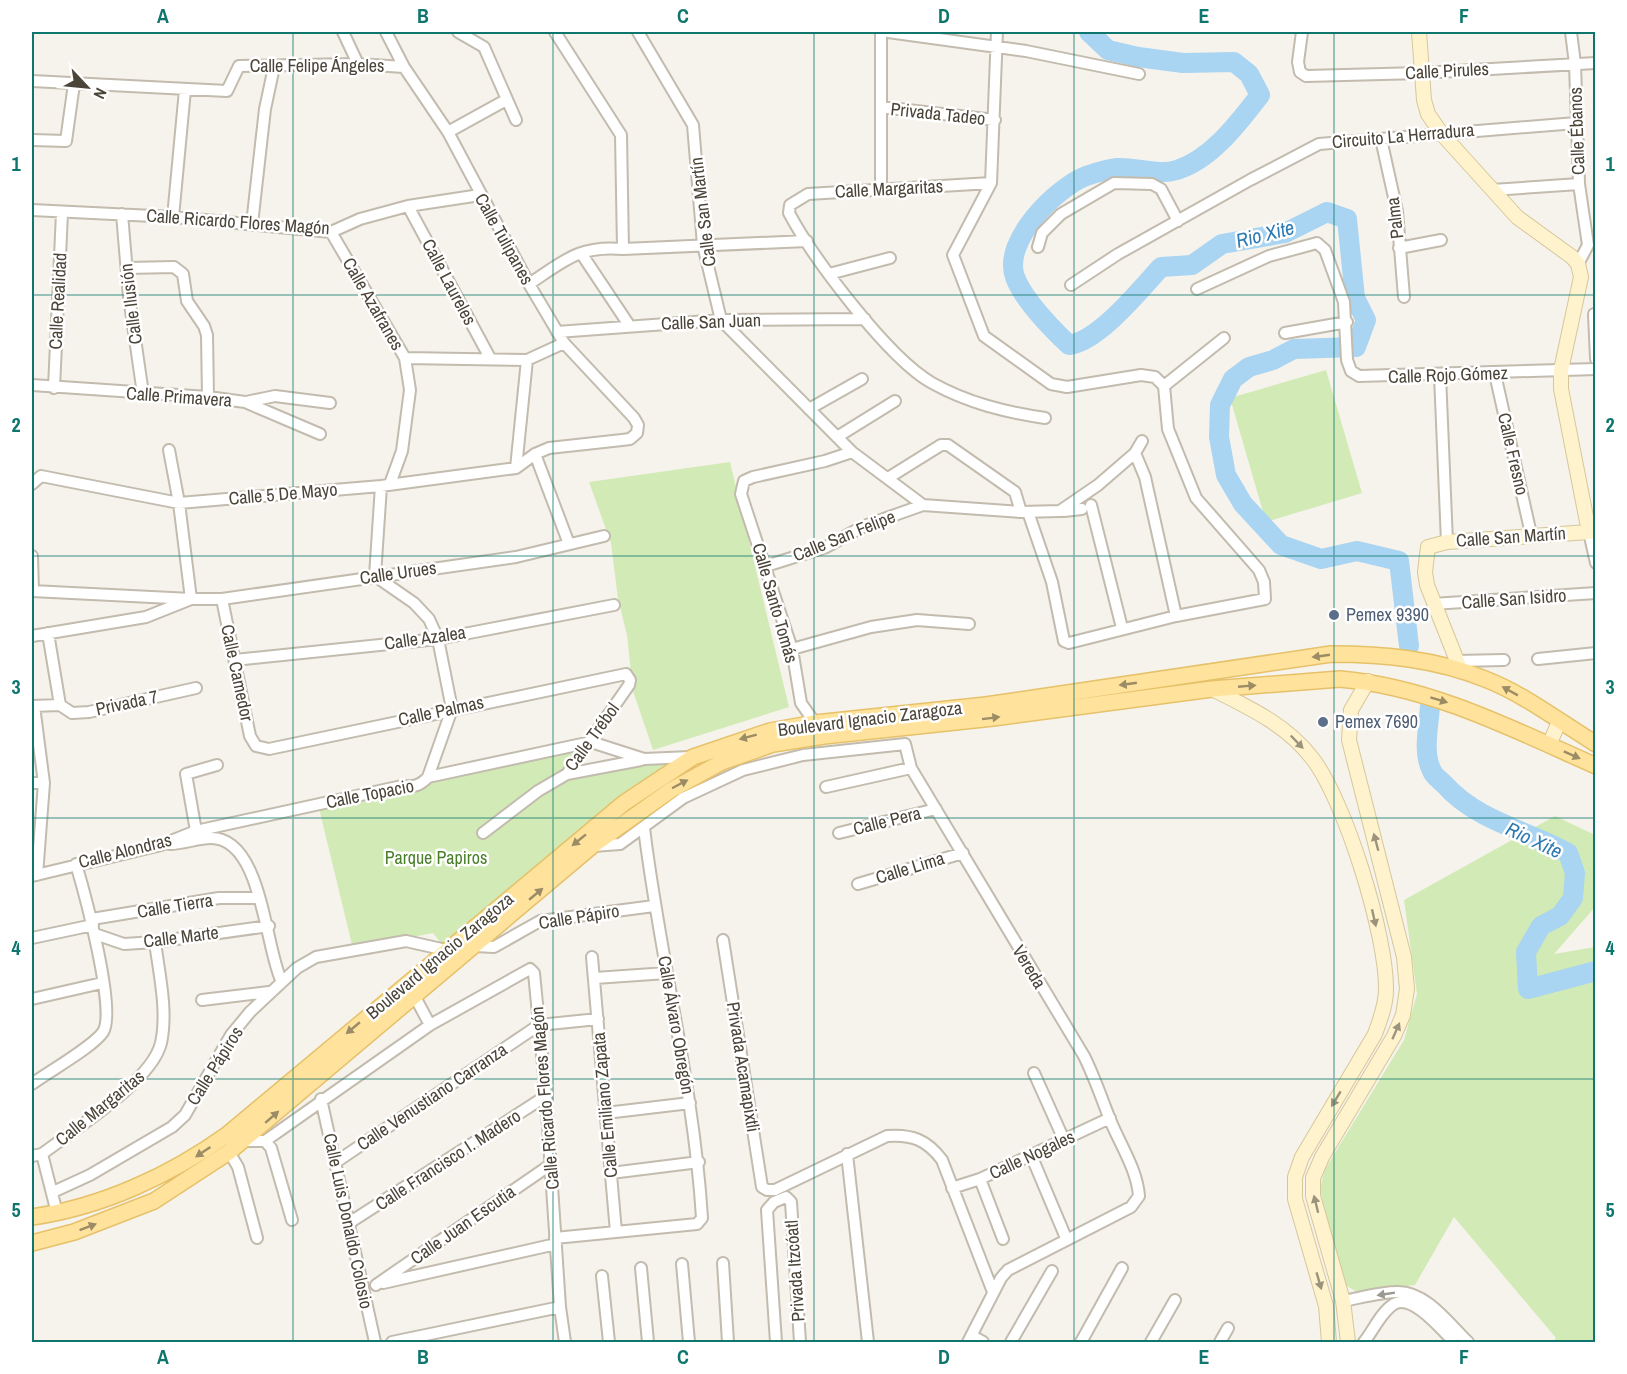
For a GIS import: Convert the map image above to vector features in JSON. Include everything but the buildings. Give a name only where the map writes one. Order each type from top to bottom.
[{"type":"main road","name":"Boulevard Ignacio Zaragoza","points":[[32,1217],[57,1213],[146,1183],[198,1156],[228,1134],[624,803],[693,757],[737,740],[816,723],[986,705],[1331,654],[1393,656],[1459,666],[1509,690],[1596,744]]},
{"type":"main road","name":"Boulevard Ignacio Zaragoza","points":[[32,1244],[74,1232],[154,1201],[229,1152],[592,846],[671,789],[722,762],[773,744],[1212,689],[1317,680],[1368,681],[1450,703],[1596,766]]},
{"type":"street","points":[[343,32],[358,64]]},
{"type":"street","name":"Calle Tulipanes","points":[[386,32],[404,67],[448,132],[480,195],[564,343],[634,417],[638,425],[638,433],[630,439],[549,448],[535,454]]},
{"type":"street","points":[[458,32],[484,47],[516,120]]},
{"type":"street","points":[[555,32],[621,135],[623,249]]},
{"type":"street","name":"Calle San Martín","points":[[638,32],[693,126],[703,245],[721,320]]},
{"type":"street","points":[[880,32],[881,188]]},
{"type":"street","points":[[888,32],[941,35],[1139,74]]},
{"type":"street","points":[[721,320],[852,452],[888,478],[941,446],[948,445],[1015,492],[1052,582],[1064,641],[1069,642],[1176,616],[1265,599],[1264,582],[1259,570],[1193,492],[1168,429],[1164,386],[1155,377],[1141,375],[1067,387],[1051,384],[984,336],[953,255],[991,183],[997,32]]},
{"type":"street","name":"Calle Pirules","points":[[1302,32],[1298,62],[1300,72],[1306,76],[1421,73],[1596,63]]},
{"type":"street","points":[[1419,32],[1421,73],[1428,114],[1441,133],[1517,217],[1578,264],[1580,288],[1561,370],[1561,389],[1592,532],[1596,563]]},
{"type":"street","name":"Calle Ébanos","points":[[1571,32],[1575,64],[1579,184],[1590,214],[1588,245],[1578,264]]},
{"type":"street","name":"Calle Felipe Ángeles","points":[[32,81],[227,91],[231,87],[236,68],[358,64],[404,67]]},
{"type":"street","points":[[252,224],[265,109],[274,67]]},
{"type":"street","points":[[32,140],[66,141],[74,84]]},
{"type":"street","points":[[172,217],[185,90]]},
{"type":"street","points":[[448,132],[507,100]]},
{"type":"street","name":"Privada Tadeo","points":[[881,107],[995,120]]},
{"type":"street","name":"Circuito La Herradura","points":[[1071,285],[1307,148],[1330,141],[1576,123]]},
{"type":"street","name":"Palma","points":[[1381,139],[1397,211],[1404,297]]},
{"type":"street","name":"Calle Margaritas","points":[[807,241],[789,213],[790,205],[808,194],[991,183]]},
{"type":"street","points":[[1038,247],[1042,233],[1061,214],[1114,183],[1152,184],[1161,189],[1178,221]]},
{"type":"street","points":[[1492,190],[1579,184]]},
{"type":"street","name":"Calle Ricardo Flores Magón","points":[[32,210],[172,217],[331,232],[360,219],[408,206],[480,195]]},
{"type":"street","name":"Calle Laureles","points":[[408,206],[490,358]]},
{"type":"street","name":"Calle Realidad","points":[[54,388],[62,213]]},
{"type":"street","name":"Calle Ilusión","points":[[122,214],[143,394]]},
{"type":"street","name":"Calle Azafranes","points":[[331,232],[405,358],[410,390],[402,451],[386,485],[375,576]]},
{"type":"street","points":[[1399,248],[1441,240]]},
{"type":"street","points":[[529,284],[573,254],[598,247],[623,249],[807,241],[829,274],[865,319],[930,382],[997,411],[1045,418]]},
{"type":"street","name":"Calle Rojo Gómez","points":[[1197,289],[1269,256],[1317,243],[1325,250],[1340,290],[1347,322],[1347,360],[1351,371],[1359,376],[1495,374],[1596,369]]},
{"type":"street","points":[[581,253],[629,325]]},
{"type":"street","points":[[829,274],[890,258]]},
{"type":"street","points":[[127,268],[174,267],[183,274],[187,301],[204,326],[207,335],[208,397]]},
{"type":"street","points":[[1594,315],[1596,359]]},
{"type":"street","name":"Calle San Juan","points":[[557,332],[721,320],[865,319]]},
{"type":"street","points":[[1285,333],[1347,322]]},
{"type":"street","points":[[1164,386],[1224,338]]},
{"type":"street","points":[[405,358],[527,360],[564,343]]},
{"type":"street","points":[[516,468],[527,360]]},
{"type":"street","name":"Calle Fresno","points":[[1495,374],[1531,534]]},
{"type":"street","points":[[1440,375],[1447,542]]},
{"type":"street","points":[[809,409],[862,379]]},
{"type":"street","name":"Calle Primavera","points":[[32,385],[208,397],[245,402],[320,434]]},
{"type":"street","points":[[245,402],[275,396],[330,403]]},
{"type":"street","points":[[837,437],[895,401]]},
{"type":"street","points":[[1060,511],[1098,485],[1135,453],[1142,441]]},
{"type":"street","points":[[169,450],[179,503],[190,599]]},
{"type":"street","name":"Calle Santo Tomás","points":[[816,723],[801,703],[792,649],[741,494],[744,481],[852,452]]},
{"type":"street","points":[[1135,453],[1145,477],[1176,616]]},
{"type":"street","points":[[535,454],[569,544]]},
{"type":"street","name":"Calle 5 De Mayo","points":[[32,484],[41,477],[179,503],[386,485],[516,468],[535,454]]},
{"type":"street","name":"Calle San Felipe","points":[[888,478],[923,505]]},
{"type":"street","name":"Calle San Felipe","points":[[766,566],[826,547],[864,526],[923,505],[1024,512],[1060,511],[1086,507],[1122,628]]},
{"type":"street","name":"Calle San Martín","points":[[1433,604],[1425,572],[1428,547],[1447,542],[1531,534],[1592,532]]},
{"type":"street","name":"Calle Urues","points":[[32,591],[190,599],[222,598],[516,557],[604,536]]},
{"type":"street","points":[[32,556],[32,591]]},
{"type":"street","points":[[375,576],[414,603],[429,619],[438,639],[452,709],[428,777]]},
{"type":"street","name":"Calle San Isidro","points":[[1433,604],[1596,593]]},
{"type":"street","name":"Calle Camedor","points":[[222,598],[250,736],[256,746]]},
{"type":"street","name":"Calle Urues","points":[[32,636],[146,617],[190,599]]},
{"type":"street","points":[[1433,604],[1459,666],[1504,660]]},
{"type":"street","name":"Calle Azalea","points":[[235,660],[438,639],[614,605]]},
{"type":"street","points":[[792,649],[870,627],[906,622],[969,624]]},
{"type":"street","points":[[48,633],[60,705]]},
{"type":"street","points":[[1538,659],[1596,653]]},
{"type":"street","name":"Calle Palmas","points":[[256,746],[269,749],[626,674]]},
{"type":"street","name":"Calle Trébol","points":[[483,833],[538,791],[567,774],[629,685],[630,680],[626,674]]},
{"type":"street","points":[[1348,1342],[1343,1301],[1313,1196],[1313,1178],[1322,1157],[1394,1036],[1403,1015],[1407,989],[1404,957],[1393,907],[1349,740],[1348,724],[1351,710],[1368,681]]},
{"type":"street","name":"Privada 7","points":[[33,706],[60,705],[72,713],[89,712],[196,688]]},
{"type":"street","points":[[1212,689],[1262,715],[1289,734],[1312,757],[1339,809],[1363,877],[1384,962],[1386,992],[1375,1034],[1302,1156],[1295,1177],[1296,1199],[1326,1306],[1329,1342]]},
{"type":"street","points":[[33,706],[44,783],[34,875]]},
{"type":"street","points":[[1549,745],[1559,722]]},
{"type":"street","points":[[591,742],[644,759]]},
{"type":"street","name":"Calle Topacio","points":[[218,826],[402,786],[413,787],[422,784],[428,777],[591,742]]},
{"type":"street","name":"Vereda","points":[[644,828],[683,798],[743,770],[803,755],[904,744],[911,768],[963,852],[1020,953],[1084,1056],[1098,1084],[1138,1183],[1139,1196],[1131,1207],[1066,1238]]},
{"type":"street","points":[[567,774],[644,759],[693,757]]},
{"type":"street","points":[[196,831],[186,774],[217,765]]},
{"type":"street","points":[[826,787],[911,768]]},
{"type":"street","points":[[32,783],[44,783]]},
{"type":"street","name":"Calle Pera","points":[[838,833],[936,809]]},
{"type":"street","name":"Calle Alondras","points":[[34,875],[160,845],[196,831],[218,826]]},
{"type":"street","points":[[592,846],[617,845],[644,828]]},
{"type":"street","name":"Calle Álvaro Obregón","points":[[616,1232],[701,1221],[699,1162],[654,906],[644,828]]},
{"type":"street","points":[[160,845],[190,843],[212,838],[230,846],[247,865],[256,882],[269,926],[274,961],[282,982]]},
{"type":"street","name":"Calle Lima","points":[[858,884],[963,852]]},
{"type":"street","points":[[32,1084],[100,1036],[107,1020],[93,926],[76,864]]},
{"type":"street","name":"Calle Tierra","points":[[32,938],[219,898],[259,898]]},
{"type":"street","name":"Calle Pápiro","points":[[475,946],[494,947],[540,921],[654,906]]},
{"type":"street","name":"Calle Marte","points":[[93,926],[124,944],[155,942],[269,926]]},
{"type":"street","name":"Privada Acamapixtli","points":[[723,940],[762,1187],[775,1190],[847,1154]]},
{"type":"street","name":"Calle Pápiros","points":[[52,1192],[90,1175],[172,1127],[185,1115],[231,1035],[269,992],[297,968],[316,957],[340,951],[406,941],[446,950]]},
{"type":"street","name":"Calle Margaritas","points":[[37,1155],[138,1080],[156,1056],[163,1027],[155,942]]},
{"type":"street","name":"Calle Emiliano Zapata","points":[[592,957],[616,1232]]},
{"type":"street","name":"Calle Ricardo Flores Magón","points":[[265,1141],[321,1099],[430,1025],[530,969],[534,973],[546,1096],[560,1307],[565,1342]]},
{"type":"street","points":[[595,978],[667,973]]},
{"type":"street","points":[[32,999],[102,983]]},
{"type":"street","points":[[202,999],[269,992]]},
{"type":"street","points":[[414,995],[430,1025]]},
{"type":"street","name":"Calle Venustiano Carranza","points":[[336,1162],[539,1025],[598,1019]]},
{"type":"street","points":[[1034,1072],[1064,1140]]},
{"type":"street","name":"Calle Francisco I. Madero","points":[[350,1223],[546,1096]]},
{"type":"street","name":"Calle Luis Donaldo Colosio","points":[[321,1099],[375,1342]]},
{"type":"street","points":[[606,1113],[690,1102]]},
{"type":"street","name":"Calle Nogales","points":[[952,1188],[980,1179],[1110,1118]]},
{"type":"street","points":[[868,1342],[847,1154],[887,1136],[905,1134],[919,1138],[933,1148],[942,1160],[993,1292]]},
{"type":"street","points":[[244,1141],[265,1141],[271,1148],[292,1220]]},
{"type":"street","points":[[229,1152],[238,1167],[257,1238]]},
{"type":"street","points":[[37,1155],[52,1192],[57,1213]]},
{"type":"street","points":[[983,1342],[970,1339],[993,1292],[1008,1270],[1066,1238],[1031,1155]]},
{"type":"street","points":[[611,1173],[699,1162]]},
{"type":"street","name":"Calle Juan Escutia","points":[[376,1285],[550,1165]]},
{"type":"street","points":[[980,1179],[1003,1239]]},
{"type":"street","points":[[146,1183],[154,1201]]},
{"type":"street","name":"Privada Itzcóatl","points":[[776,1342],[769,1205],[786,1197],[790,1199],[800,1342]]},
{"type":"street","points":[[363,1288],[556,1241],[616,1232]]},
{"type":"street","points":[[723,1263],[728,1342]]},
{"type":"street","points":[[682,1264],[689,1342]]},
{"type":"street","points":[[641,1268],[648,1342]]},
{"type":"street","points":[[1081,1342],[1122,1268]]},
{"type":"street","points":[[1011,1342],[1052,1271]]},
{"type":"street","points":[[602,1276],[609,1342]]},
{"type":"street","points":[[1343,1301],[1399,1292],[1413,1295],[1425,1301],[1468,1342]]},
{"type":"street","points":[[1151,1342],[1175,1300]]},
{"type":"street","points":[[1365,1342],[1387,1310],[1395,1303],[1407,1302],[1418,1307],[1454,1342]]},
{"type":"street","points":[[392,1342],[560,1307]]},
{"type":"street","points":[[1220,1342],[1228,1328]]},
{"type":"green space","points":[[1326,370],[1362,493],[1266,522],[1230,398]]},
{"type":"green space","points":[[730,462],[789,707],[653,750],[633,691],[627,635],[618,599],[611,543],[589,482]]},
{"type":"green space","name":"Parque Papiros","points":[[586,749],[568,774],[669,763],[604,813],[446,950],[433,933],[353,949],[318,804]]},
{"type":"green space","points":[[1555,816],[1595,835],[1595,907],[1554,954],[1595,947],[1595,1342],[1552,1342],[1556,1338],[1454,1217],[1415,1285],[1357,1292],[1342,1283],[1320,1189],[1325,1169],[1404,1040],[1417,994],[1404,900]]},
{"type":"waterway","name":"Rio Xite","points":[[1089,32],[1108,50],[1138,57],[1183,63],[1234,62],[1249,74],[1260,95],[1224,138],[1190,165],[1170,172],[1110,169],[1086,176],[1060,192],[1034,218],[1016,248],[1013,263],[1019,286],[1039,313],[1069,345],[1081,341],[1106,325],[1161,267],[1192,265],[1222,244],[1285,233],[1327,212],[1347,219],[1355,298],[1366,320],[1356,347],[1294,349],[1273,360],[1249,367],[1233,379],[1220,405],[1219,437],[1226,475],[1243,504],[1281,545],[1321,559],[1357,551],[1399,561],[1409,646]]},
{"type":"waterway","name":"Rio Xite","points":[[1430,706],[1427,756],[1434,775],[1472,808],[1568,853],[1575,873],[1573,898],[1560,916],[1541,926],[1526,952],[1528,989],[1596,971]]},
{"type":"place","name":"Pemex 9390","points":[[1334,615]]},
{"type":"place","name":"Pemex 7690","points":[[1323,722]]}]
